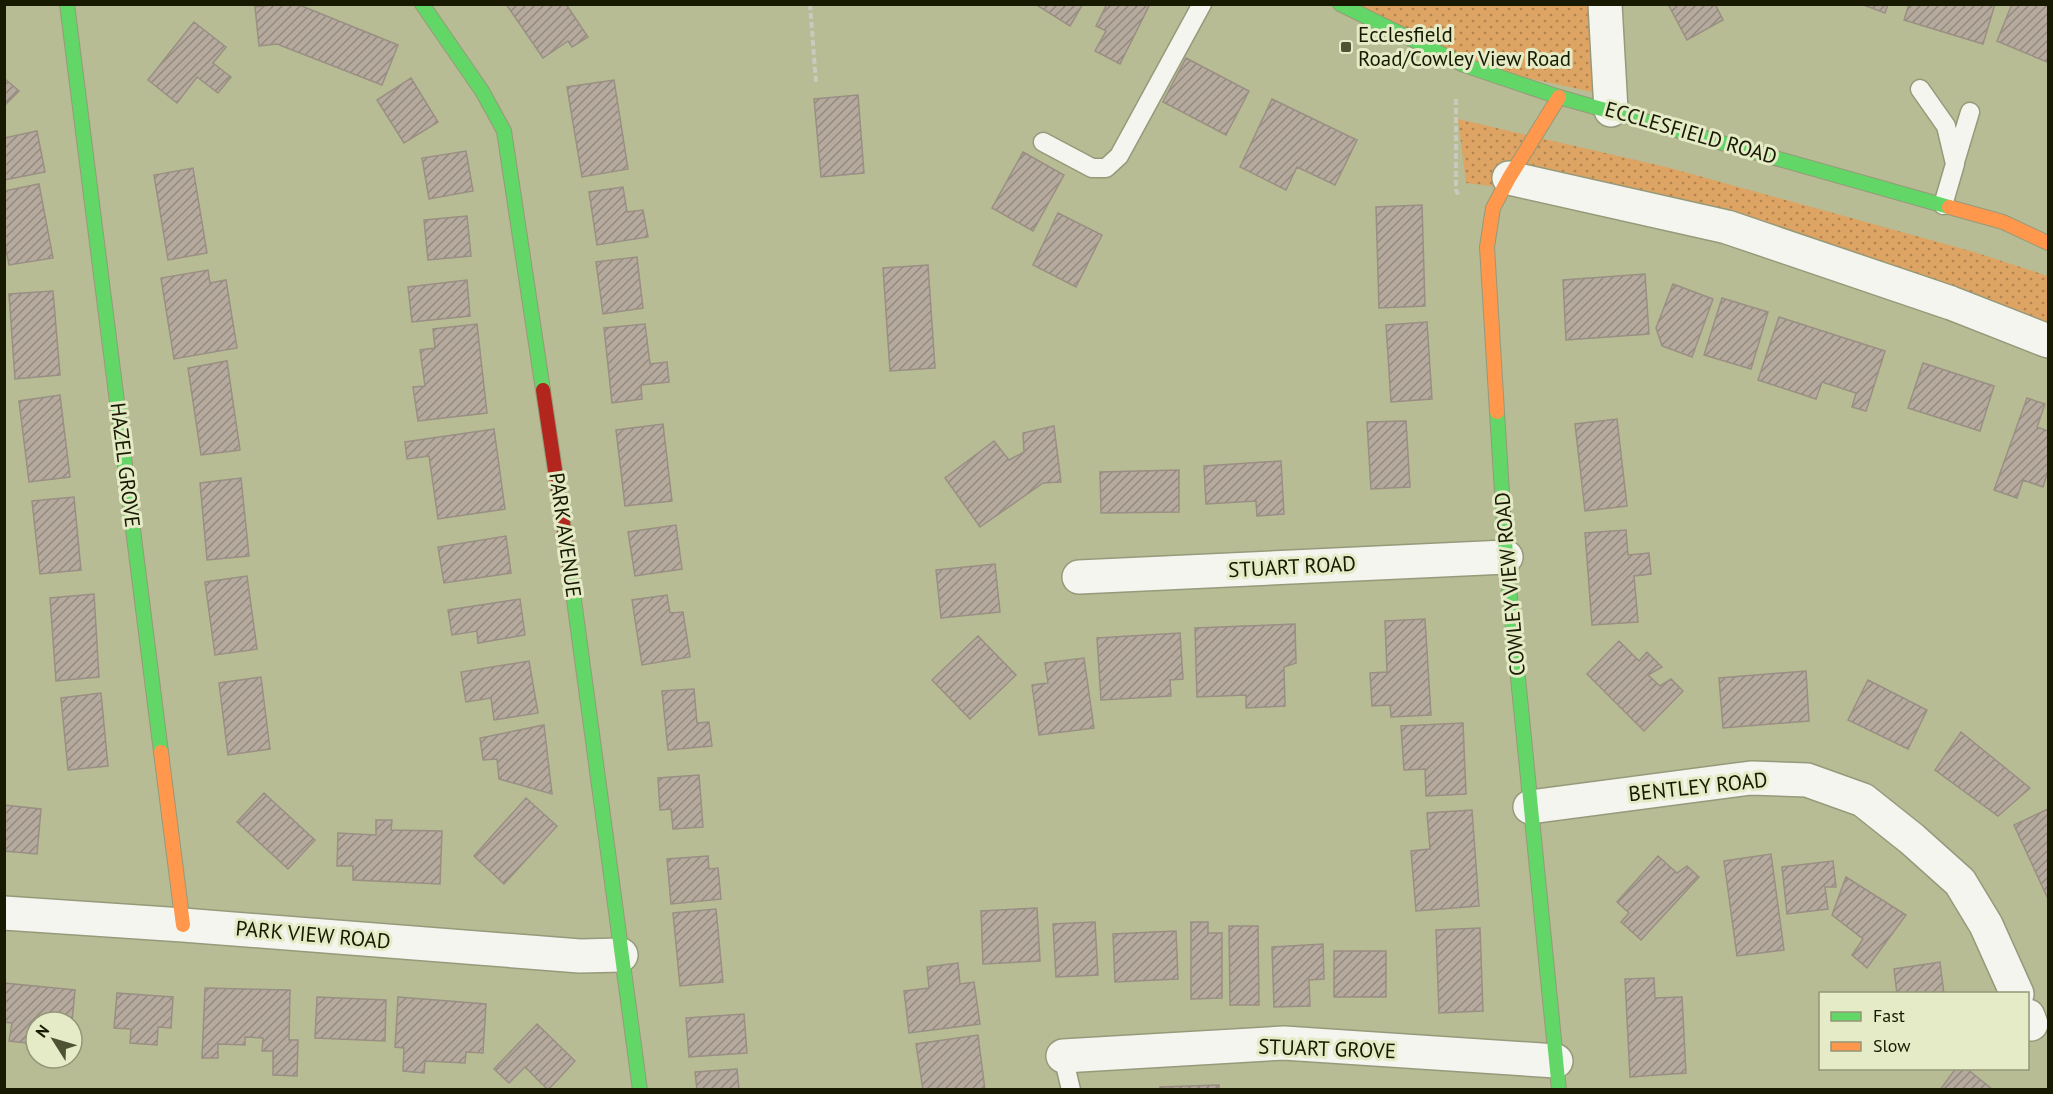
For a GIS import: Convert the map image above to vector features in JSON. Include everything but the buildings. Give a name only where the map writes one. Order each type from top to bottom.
[{"type":"street","name":"HAZEL GROVE","points":[[68,4],[183,925]]},
{"type":"street","name":"PARK AVENUE","points":[[422,4],[482,91],[504,131],[580,639],[640,1089]]},
{"type":"street","name":"ECCLESFIELD ROAD","points":[[1340,4],[1464,64],[1559,97],[2003,222],[2049,243]]},
{"type":"street","points":[[1605,4],[1611,110]]},
{"type":"street","name":"COWLEY VIEW ROAD","points":[[1557,1075],[1506,557],[1487,247],[1493,208],[1559,97]]},
{"type":"street","points":[[1509,178],[1727,227],[1951,303],[2049,341]]},
{"type":"street","name":"STUART ROAD","points":[[1079,577],[1506,557]]},
{"type":"street","name":"BENTLEY ROAD","points":[[1530,807],[1751,778],[1807,780],[1863,800],[1912,839],[1960,882],[1986,925],[2017,992]]},
{"type":"street","name":"PARK VIEW ROAD","points":[[4,913],[580,956],[621,955]]},
{"type":"street","name":"STUART GROVE","points":[[1063,1056],[1284,1043],[1557,1075]]},
{"type":"lane","points":[[1043,142],[1092,168],[1106,168],[1119,156],[1202,4]]},
{"type":"lane","points":[[1920,89],[1946,126],[1955,164]]},
{"type":"lane","points":[[1943,205],[1970,112]]},
{"type":"lane","points":[[1063,1056],[1071,1089]]},
{"type":"path","points":[[810,4],[816,82]]},
{"type":"path","points":[[1461,200],[1456,190],[1456,98],[1464,64]]},
{"type":"shaded area","points":[[1356,5],[1589,5],[1592,92],[1490,70]]},
{"type":"shaded area","points":[[1458,119],[1670,168],[1974,252],[2048,276],[2048,327],[1725,214],[1466,183]]},
{"type":"traffic: fast","points":[[67,4],[161,752]]},
{"type":"traffic: fast","points":[[422,4],[482,91],[504,131],[543,390]]},
{"type":"traffic: fast","points":[[1340,4],[1464,65],[1559,97],[1949,207]]},
{"type":"traffic: fast","points":[[1497,412],[1506,557],[1559,1090]]},
{"type":"traffic: fast","points":[[570,570],[640,1090]]},
{"type":"traffic: slow","points":[[1497,412],[1487,247],[1493,208],[1559,97]]},
{"type":"traffic: slow","points":[[1949,207],[2003,222],[2048,243]]},
{"type":"traffic: slow","points":[[161,752],[183,925]]},
{"type":"traffic: jam","points":[[543,390],[570,570]]},
{"type":"place","name":"Ecclesfield Road/Cowley View Road","points":[[1346,47]]}]
